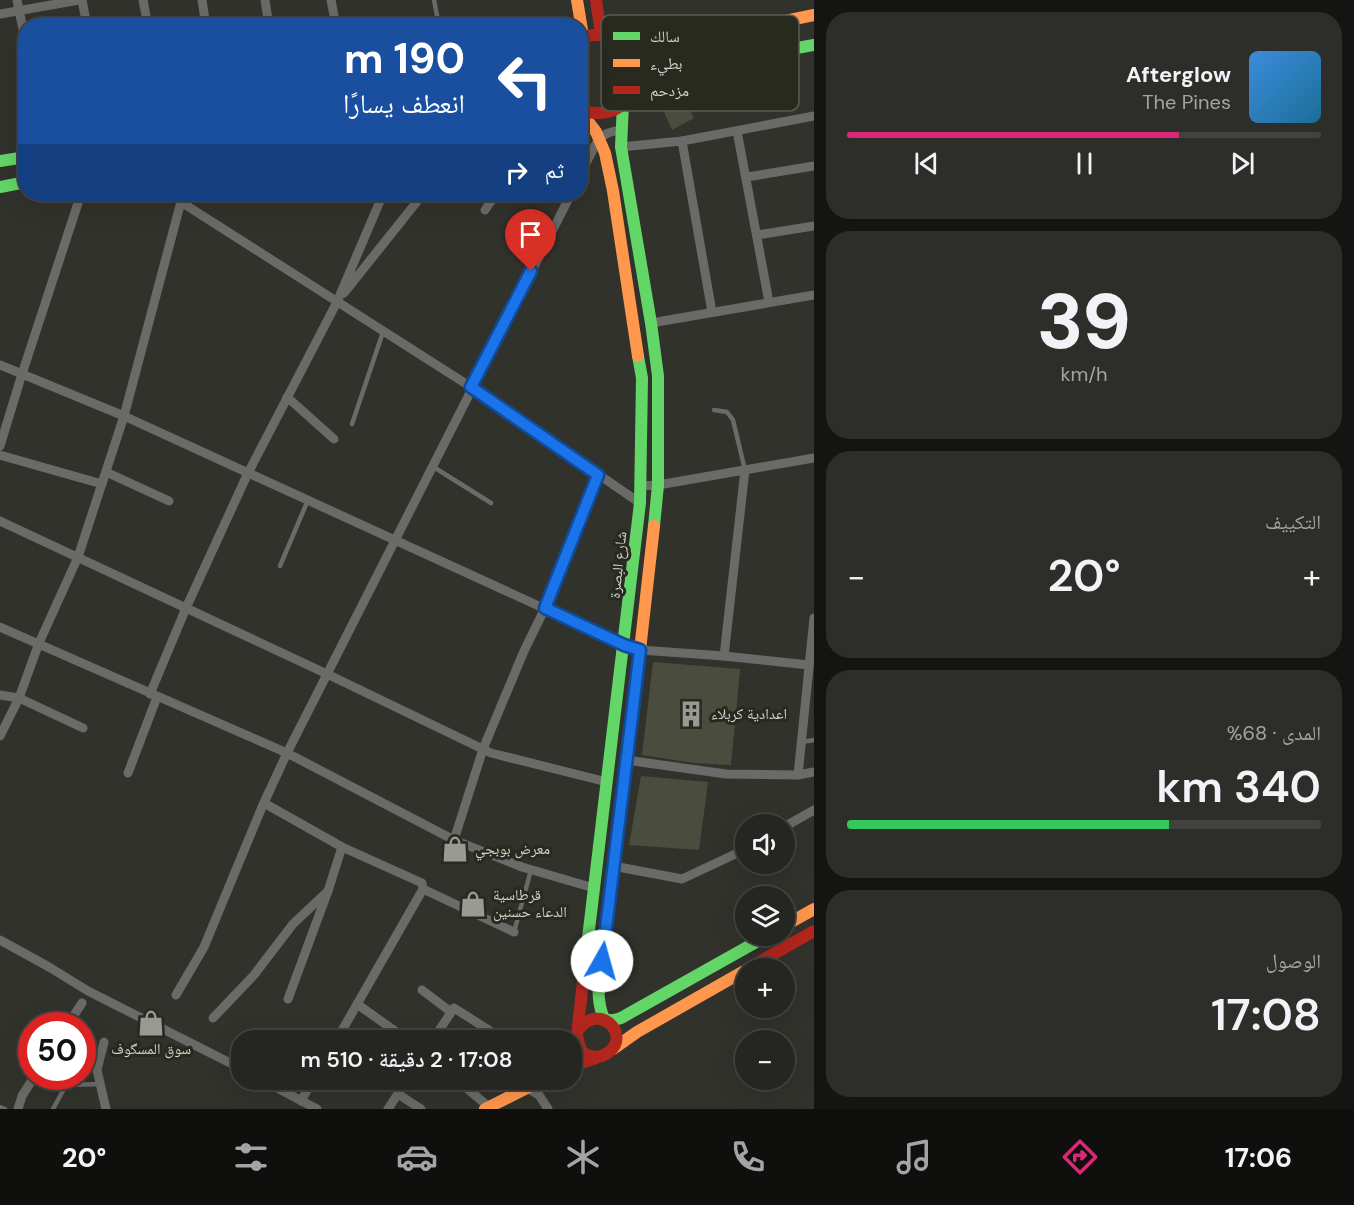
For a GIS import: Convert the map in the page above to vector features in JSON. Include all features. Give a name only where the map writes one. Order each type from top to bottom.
[{"type":"main road","points":[[577,0],[579,18]]},
{"type":"main road","points":[[588,35],[601,34],[596,0]]},
{"type":"main road","points":[[799,18],[814,15]]},
{"type":"main road","points":[[799,48],[814,45]]},
{"type":"main road","points":[[588,112],[609,111]]},
{"type":"main road","name":"شارع البصرة","points":[[605,1020],[598,998],[658,485],[658,376],[621,147],[623,111]]},
{"type":"main road","name":"شارع البصرة","points":[[576,1030],[640,503],[642,378],[613,191],[605,153],[588,120]]},
{"type":"main road","points":[[0,161],[18,158]]},
{"type":"main road","points":[[0,187],[18,184]]},
{"type":"main road","points":[[795,920],[814,909]]},
{"type":"main road","points":[[766,958],[814,931]]},
{"type":"main road","points":[[578,1030],[581,1025],[591,1018],[614,1020],[629,1013],[749,946]]},
{"type":"main road","points":[[612,1050],[637,1032],[735,975]]},
{"type":"main road","points":[[582,1063],[609,1054],[615,1045],[616,1034],[612,1025],[605,1020]]},
{"type":"main road","points":[[582,1050],[598,1058]]},
{"type":"main road","points":[[487,1108],[521,1090]]},
{"type":"street","points":[[17,0],[20,18]]},
{"type":"street","points":[[0,14],[81,0],[85,18]]},
{"type":"street","points":[[143,0],[146,18]]},
{"type":"street","points":[[201,0],[204,18]]},
{"type":"street","points":[[265,0],[268,18]]},
{"type":"street","points":[[331,0],[334,18]]},
{"type":"street","points":[[621,147],[682,141],[814,116]]},
{"type":"street","points":[[588,159],[599,138],[622,129]]},
{"type":"street","points":[[737,131],[769,302]]},
{"type":"street","points":[[682,141],[712,312]]},
{"type":"street","points":[[747,177],[814,166]]},
{"type":"street","points":[[0,446],[79,201]]},
{"type":"street","points":[[0,736],[19,698],[39,643],[78,557],[124,416],[181,201]]},
{"type":"street","points":[[186,201],[337,302],[471,387],[640,503]]},
{"type":"street","points":[[128,773],[186,608],[248,472],[337,302],[380,201]]},
{"type":"street","points":[[337,302],[417,201]]},
{"type":"street","points":[[485,210],[491,201]]},
{"type":"street","points":[[176,995],[204,947],[287,753],[567,201]]},
{"type":"street","points":[[757,236],[814,226]]},
{"type":"street","points":[[651,323],[813,295],[814,306]]},
{"type":"street","points":[[0,365],[124,416],[624,645],[640,650],[809,665]]},
{"type":"street","points":[[287,397],[334,439]]},
{"type":"street","points":[[0,455],[102,484]]},
{"type":"street","points":[[640,486],[658,485],[814,458]]},
{"type":"street","points":[[724,656],[745,470]]},
{"type":"street","points":[[106,472],[169,501]]},
{"type":"street","points":[[454,840],[483,749],[524,651],[545,608],[598,475]]},
{"type":"street","points":[[0,521],[491,753],[607,782]]},
{"type":"street","points":[[798,775],[801,743],[809,711],[809,665],[814,618]]},
{"type":"street","points":[[0,627],[287,753],[454,840],[531,870],[594,888]]},
{"type":"street","points":[[0,694],[19,698],[83,728]]},
{"type":"street","points":[[626,760],[726,774],[798,775],[814,772]]},
{"type":"street","points":[[264,803],[342,847],[422,883],[423,890],[342,1030]]},
{"type":"street","points":[[795,821],[814,810]]},
{"type":"street","points":[[288,999],[342,847]]},
{"type":"street","points":[[613,866],[682,879],[735,854]]},
{"type":"street","points":[[423,890],[514,932]]},
{"type":"street","points":[[213,1018],[254,975],[293,924],[328,891]]},
{"type":"street","points":[[0,940],[88,991],[231,1064]]},
{"type":"street","points":[[422,990],[451,1012]]},
{"type":"street","points":[[76,1012],[82,1003]]},
{"type":"street","points":[[357,1004],[394,1030]]},
{"type":"street","points":[[439,1030],[454,1008],[489,1030]]},
{"type":"street","points":[[104,1042],[97,1070],[106,1109]]},
{"type":"street","points":[[18,1109],[26,1090]]},
{"type":"street","points":[[281,1090],[317,1109]]},
{"type":"street","points":[[301,1101],[307,1090]]},
{"type":"street","points":[[388,1109],[401,1090]]},
{"type":"street","points":[[468,1090],[487,1108]]},
{"type":"street","points":[[536,1090],[548,1109]]},
{"type":"street","points":[[398,1094],[421,1109]]},
{"type":"lane","points":[[434,0],[437,18]]},
{"type":"lane","points":[[352,424],[383,332]]},
{"type":"lane","points":[[714,410],[727,412],[733,420],[745,470]]},
{"type":"lane","points":[[432,466],[491,503]]},
{"type":"lane","points":[[280,566],[308,500]]},
{"type":"lane","points":[[801,743],[814,740]]},
{"type":"lane","points":[[514,932],[531,870]]},
{"type":"lane","points":[[53,1109],[66,1085],[101,1084]]},
{"type":"lane","points":[[0,1107],[4,1109]]},
{"type":"building","points":[[664,111],[690,111],[694,118],[672,130]]},
{"type":"building","name":"اعدادية كربلاء","points":[[653,662],[740,669],[731,765],[694,763],[642,755]]},
{"type":"building","points":[[641,776],[708,782],[699,850],[629,845]]},
{"type":"traffic: fast","points":[[799,48],[814,45]]},
{"type":"traffic: fast","points":[[623,111],[621,147],[658,376],[658,485],[654,526]]},
{"type":"traffic: fast","points":[[0,161],[18,158]]},
{"type":"traffic: fast","points":[[0,187],[18,184]]},
{"type":"traffic: fast","points":[[586,955],[640,503],[642,378],[638,356]]},
{"type":"traffic: fast","points":[[605,934],[598,989],[605,1020],[621,1018],[749,946]]},
{"type":"traffic: slow","points":[[577,0],[580,18]]},
{"type":"traffic: slow","points":[[799,18],[814,15]]},
{"type":"traffic: slow","points":[[588,122],[596,132],[605,153],[638,356]]},
{"type":"traffic: slow","points":[[605,934],[654,526]]},
{"type":"traffic: slow","points":[[795,920],[814,909]]},
{"type":"traffic: slow","points":[[613,1049],[637,1032],[735,976]]},
{"type":"traffic: slow","points":[[485,1109],[523,1090]]},
{"type":"traffic: jam","points":[[596,0],[601,34]]},
{"type":"traffic: jam","points":[[588,37],[601,35]]},
{"type":"traffic: jam","points":[[588,112],[606,111]]},
{"type":"traffic: jam","points":[[766,958],[814,931]]},
{"type":"traffic: jam","points":[[578,1030],[586,955]]},
{"type":"traffic: jam","points":[[578,1030],[587,1022],[595,1019],[603,1020],[615,1030],[617,1037],[615,1045],[601,1056],[596,1057],[582,1052]]},
{"type":"traffic: jam","points":[[582,1063],[596,1058]]},
{"type":"place","name":"اعدادية كربلاء","points":[[691,714]]},
{"type":"place","name":"معرض بوبجي","points":[[455,849]]},
{"type":"place","name":"قرطاسية الدعاء حسنين","points":[[473,904]]},
{"type":"place","name":"سوق المسگوف","points":[[151,1023]]},
{"type":"route","points":[[531,271],[471,387],[598,475],[545,608],[624,645],[640,650],[602,961]]}]
